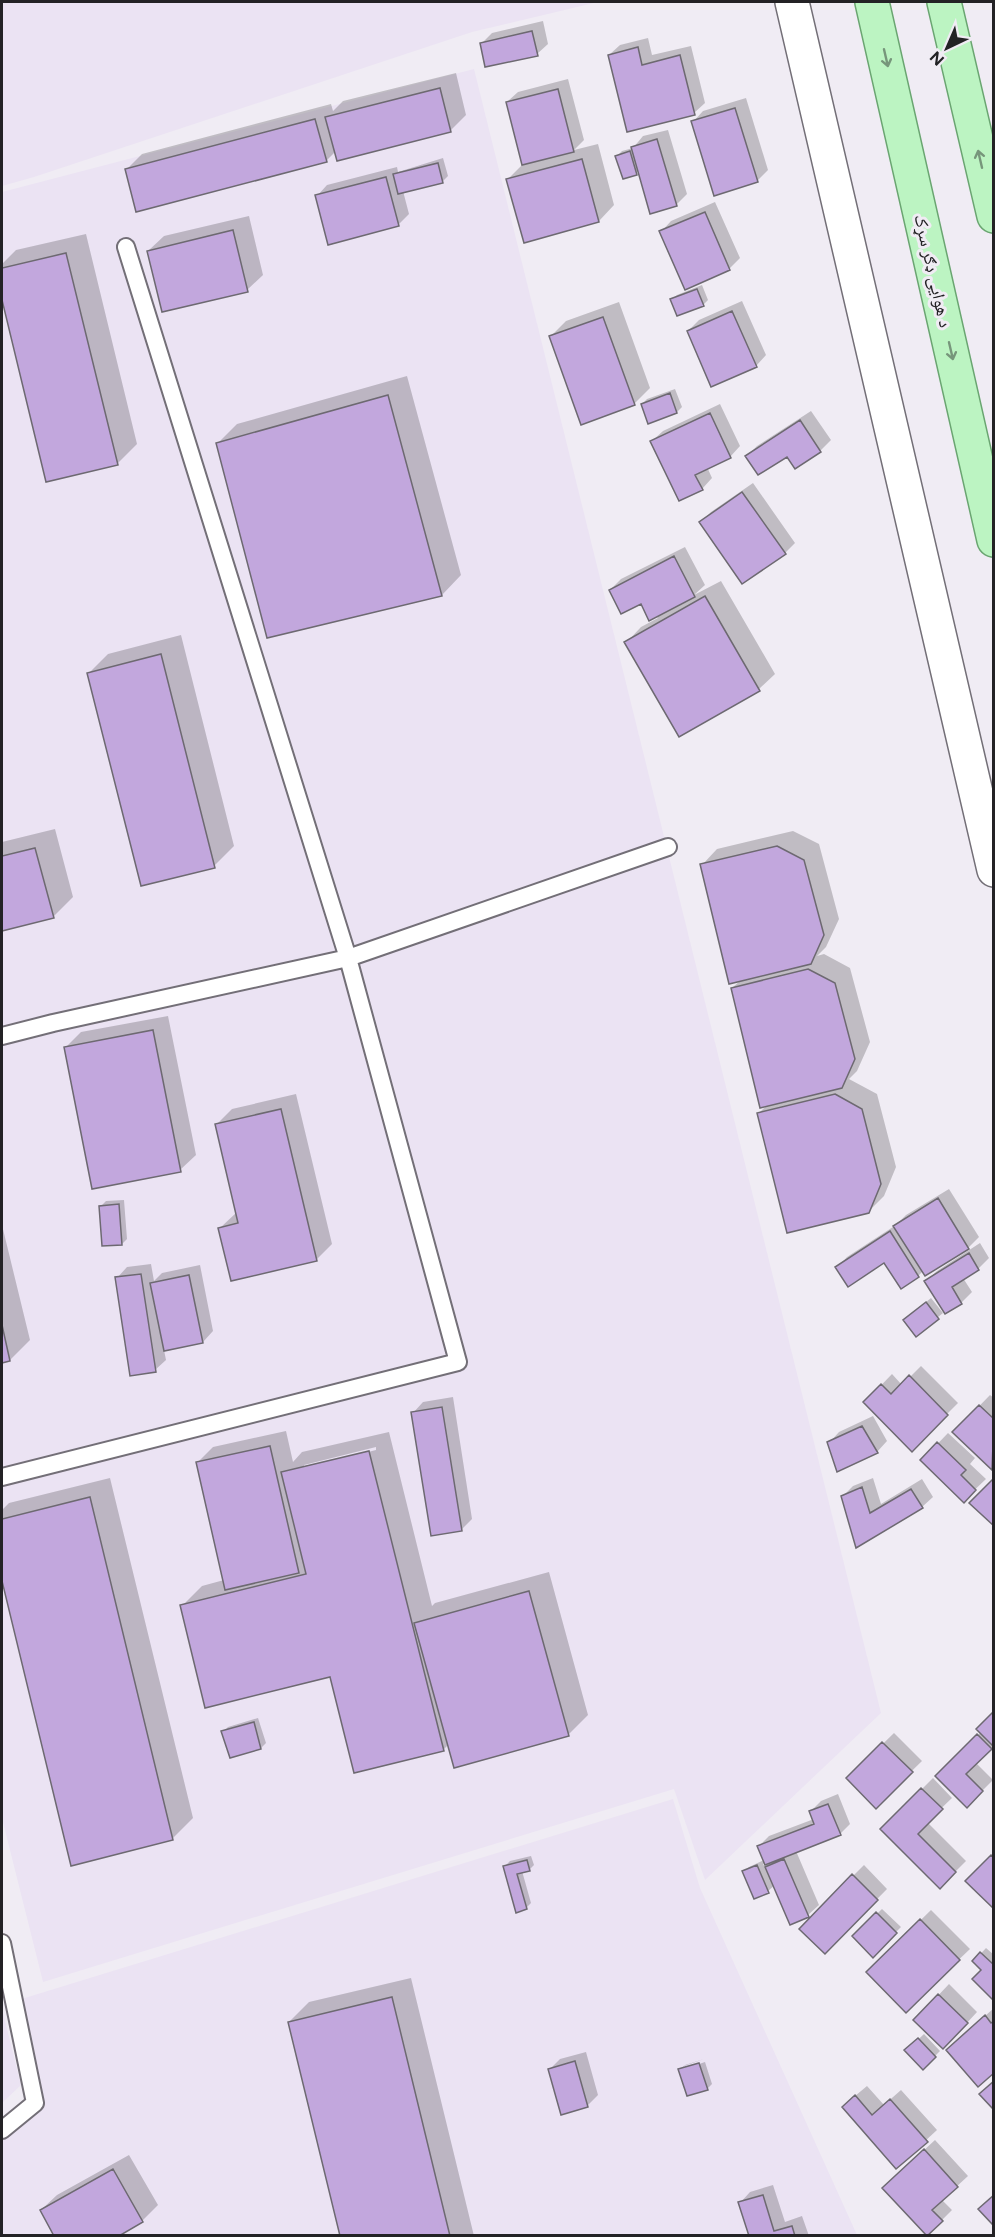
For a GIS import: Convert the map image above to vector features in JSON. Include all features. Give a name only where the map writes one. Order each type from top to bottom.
[{"type":"main road","name":"د هوایی ډګر سړک","points":[[872,2],[993,540]]},
{"type":"main road","points":[[944,2],[993,216]]},
{"type":"street","points":[[792,2],[993,870]]},
{"type":"lane","points":[[2,1477],[459,1362],[348,958],[126,247]]},
{"type":"lane","points":[[2,1036],[348,958],[668,847]]},
{"type":"lane","points":[[2,1943],[35,2103],[2,2130]]},
{"type":"shaded area","points":[[2,2],[598,2],[472,32],[2,186]]},
{"type":"shaded area","points":[[474,69],[881,1713],[705,1880],[674,1789],[43,1982],[2,1818],[2,192]]},
{"type":"shaded area","points":[[673,1799],[700,1888],[857,2235],[2,2236],[2,2130],[35,2103],[15,2001]]},
{"type":"shaded area","points":[[2,2009],[21,2085],[2,2103]]},
{"type":"building","points":[[532,31],[538,56],[485,67],[480,43]]},
{"type":"building","points":[[638,47],[642,65],[680,55],[695,115],[627,132],[608,55]]},
{"type":"building","points":[[440,88],[451,132],[337,161],[325,117]]},
{"type":"building","points":[[558,89],[574,152],[522,165],[506,102]]},
{"type":"building","points":[[735,108],[758,182],[714,196],[691,121]]},
{"type":"building","points":[[315,119],[327,162],[136,212],[125,169]]},
{"type":"building","points":[[657,139],[677,206],[650,214],[631,147]]},
{"type":"building","points":[[630,151],[637,175],[623,179],[615,156]]},
{"type":"building","points":[[582,159],[599,222],[524,243],[506,179]]},
{"type":"building","points":[[438,163],[443,183],[398,194],[393,174]]},
{"type":"building","points":[[386,177],[399,226],[328,245],[315,195]]},
{"type":"building","points":[[705,212],[730,270],[685,290],[659,231]]},
{"type":"building","points":[[233,230],[248,292],[162,312],[147,251]]},
{"type":"building","points":[[66,253],[118,465],[46,482],[2,300],[2,268]]},
{"type":"building","points":[[697,289],[704,306],[677,316],[670,299]]},
{"type":"building","points":[[732,311],[757,367],[711,387],[687,331]]},
{"type":"building","points":[[603,317],[635,405],[581,425],[549,336]]},
{"type":"building","points":[[670,393],[677,413],[648,424],[641,404]]},
{"type":"building","points":[[388,395],[442,596],[267,638],[216,443]]},
{"type":"building","points":[[710,413],[731,458],[695,475],[703,490],[679,501],[650,441]]},
{"type":"building","points":[[800,420],[821,452],[795,469],[787,457],[758,475],[745,456]]},
{"type":"building","points":[[742,492],[786,554],[742,584],[699,522]]},
{"type":"building","points":[[674,556],[695,597],[649,621],[641,604],[621,614],[609,590]]},
{"type":"building","points":[[705,596],[760,691],[679,737],[624,642]]},
{"type":"building","points":[[161,654],[215,868],[141,886],[87,673]]},
{"type":"building","points":[[777,846],[804,860],[824,935],[811,964],[729,984],[700,864]]},
{"type":"building","points":[[35,848],[54,918],[2,931],[2,856]]},
{"type":"building","points":[[808,969],[835,983],[855,1059],[842,1088],[760,1108],[731,988]]},
{"type":"building","points":[[153,1030],[181,1172],[92,1189],[64,1047]]},
{"type":"building","points":[[835,1094],[862,1109],[881,1184],[869,1213],[787,1233],[757,1113]]},
{"type":"building","points":[[281,1109],[317,1261],[231,1281],[218,1228],[238,1223],[215,1124]]},
{"type":"building","points":[[938,1198],[969,1249],[925,1276],[893,1226]]},
{"type":"building","points":[[119,1204],[122,1245],[102,1246],[99,1206]]},
{"type":"building","points":[[890,1231],[919,1277],[901,1289],[884,1263],[848,1287],[835,1267]]},
{"type":"building","points":[[969,1253],[979,1270],[952,1287],[962,1304],[945,1314],[924,1281]]},
{"type":"building","points":[[141,1274],[156,1372],[130,1376],[115,1277]]},
{"type":"building","points":[[189,1275],[203,1343],[164,1351],[150,1283]]},
{"type":"building","points":[[926,1302],[939,1319],[916,1337],[903,1320]]},
{"type":"building","points":[[2,1325],[10,1361],[2,1363]]},
{"type":"building","points":[[909,1375],[948,1415],[912,1452],[863,1402],[881,1384],[891,1394]]},
{"type":"building","points":[[979,1405],[994,1419],[992,1470],[952,1432]]},
{"type":"building","points":[[442,1407],[462,1531],[431,1536],[411,1412]]},
{"type":"building","points":[[862,1426],[878,1453],[837,1472],[827,1442]]},
{"type":"building","points":[[937,1442],[966,1470],[961,1475],[976,1490],[964,1503],[920,1460]]},
{"type":"building","points":[[270,1446],[299,1573],[225,1590],[196,1462]]},
{"type":"building","points":[[369,1451],[444,1751],[354,1773],[330,1677],[205,1708],[180,1605],[306,1574],[281,1472]]},
{"type":"building","points":[[994,1478],[994,1526],[969,1503]]},
{"type":"building","points":[[862,1487],[870,1513],[911,1489],[923,1508],[856,1548],[841,1496]]},
{"type":"building","points":[[90,1497],[173,1840],[71,1866],[2,1581],[2,1519]]},
{"type":"building","points":[[529,1591],[569,1736],[454,1768],[414,1623]]},
{"type":"building","points":[[994,1711],[994,1747],[976,1729]]},
{"type":"building","points":[[254,1722],[261,1749],[230,1758],[221,1731]]},
{"type":"building","points":[[977,1734],[992,1749],[966,1774],[983,1791],[967,1808],[935,1776]]},
{"type":"building","points":[[882,1742],[913,1772],[876,1809],[846,1778]]},
{"type":"building","points":[[921,1788],[943,1809],[918,1834],[956,1872],[940,1889],[880,1829]]},
{"type":"building","points":[[828,1804],[841,1835],[765,1865],[757,1846],[814,1824],[809,1811]]},
{"type":"building","points":[[991,1855],[994,1858],[994,1909],[965,1881]]},
{"type":"building","points":[[784,1859],[809,1917],[790,1925],[765,1867]]},
{"type":"building","points":[[527,1860],[530,1871],[517,1874],[527,1909],[516,1913],[503,1866]]},
{"type":"building","points":[[757,1865],[769,1893],[754,1899],[742,1871]]},
{"type":"building","points":[[852,1874],[878,1900],[825,1954],[799,1929]]},
{"type":"building","points":[[876,1912],[897,1933],[873,1958],[852,1936]]},
{"type":"building","points":[[920,1919],[960,1960],[906,2013],[866,1972]]},
{"type":"building","points":[[980,1952],[994,1965],[994,2001],[972,1979],[981,1970],[972,1961]]},
{"type":"building","points":[[938,1994],[968,2023],[943,2049],[913,2020]]},
{"type":"building","points":[[392,1997],[450,2236],[340,2236],[288,2022]]},
{"type":"building","points":[[985,2015],[991,2023],[994,2021],[994,2073],[978,2087],[946,2050]]},
{"type":"building","points":[[918,2038],[936,2057],[923,2070],[904,2050]]},
{"type":"building","points":[[575,2061],[588,2107],[561,2115],[548,2069]]},
{"type":"building","points":[[699,2063],[708,2090],[687,2096],[678,2069]]},
{"type":"building","points":[[994,2081],[994,2110],[979,2094]]},
{"type":"building","points":[[855,2095],[872,2115],[890,2099],[928,2142],[896,2169],[842,2107]]},
{"type":"building","points":[[924,2149],[958,2187],[932,2210],[943,2221],[927,2236],[882,2188]]},
{"type":"building","points":[[113,2169],[143,2222],[119,2236],[54,2236],[40,2210]]},
{"type":"building","points":[[763,2195],[774,2231],[792,2226],[795,2236],[749,2236],[738,2202]]},
{"type":"building","points":[[994,2195],[994,2226],[978,2209]]}]
